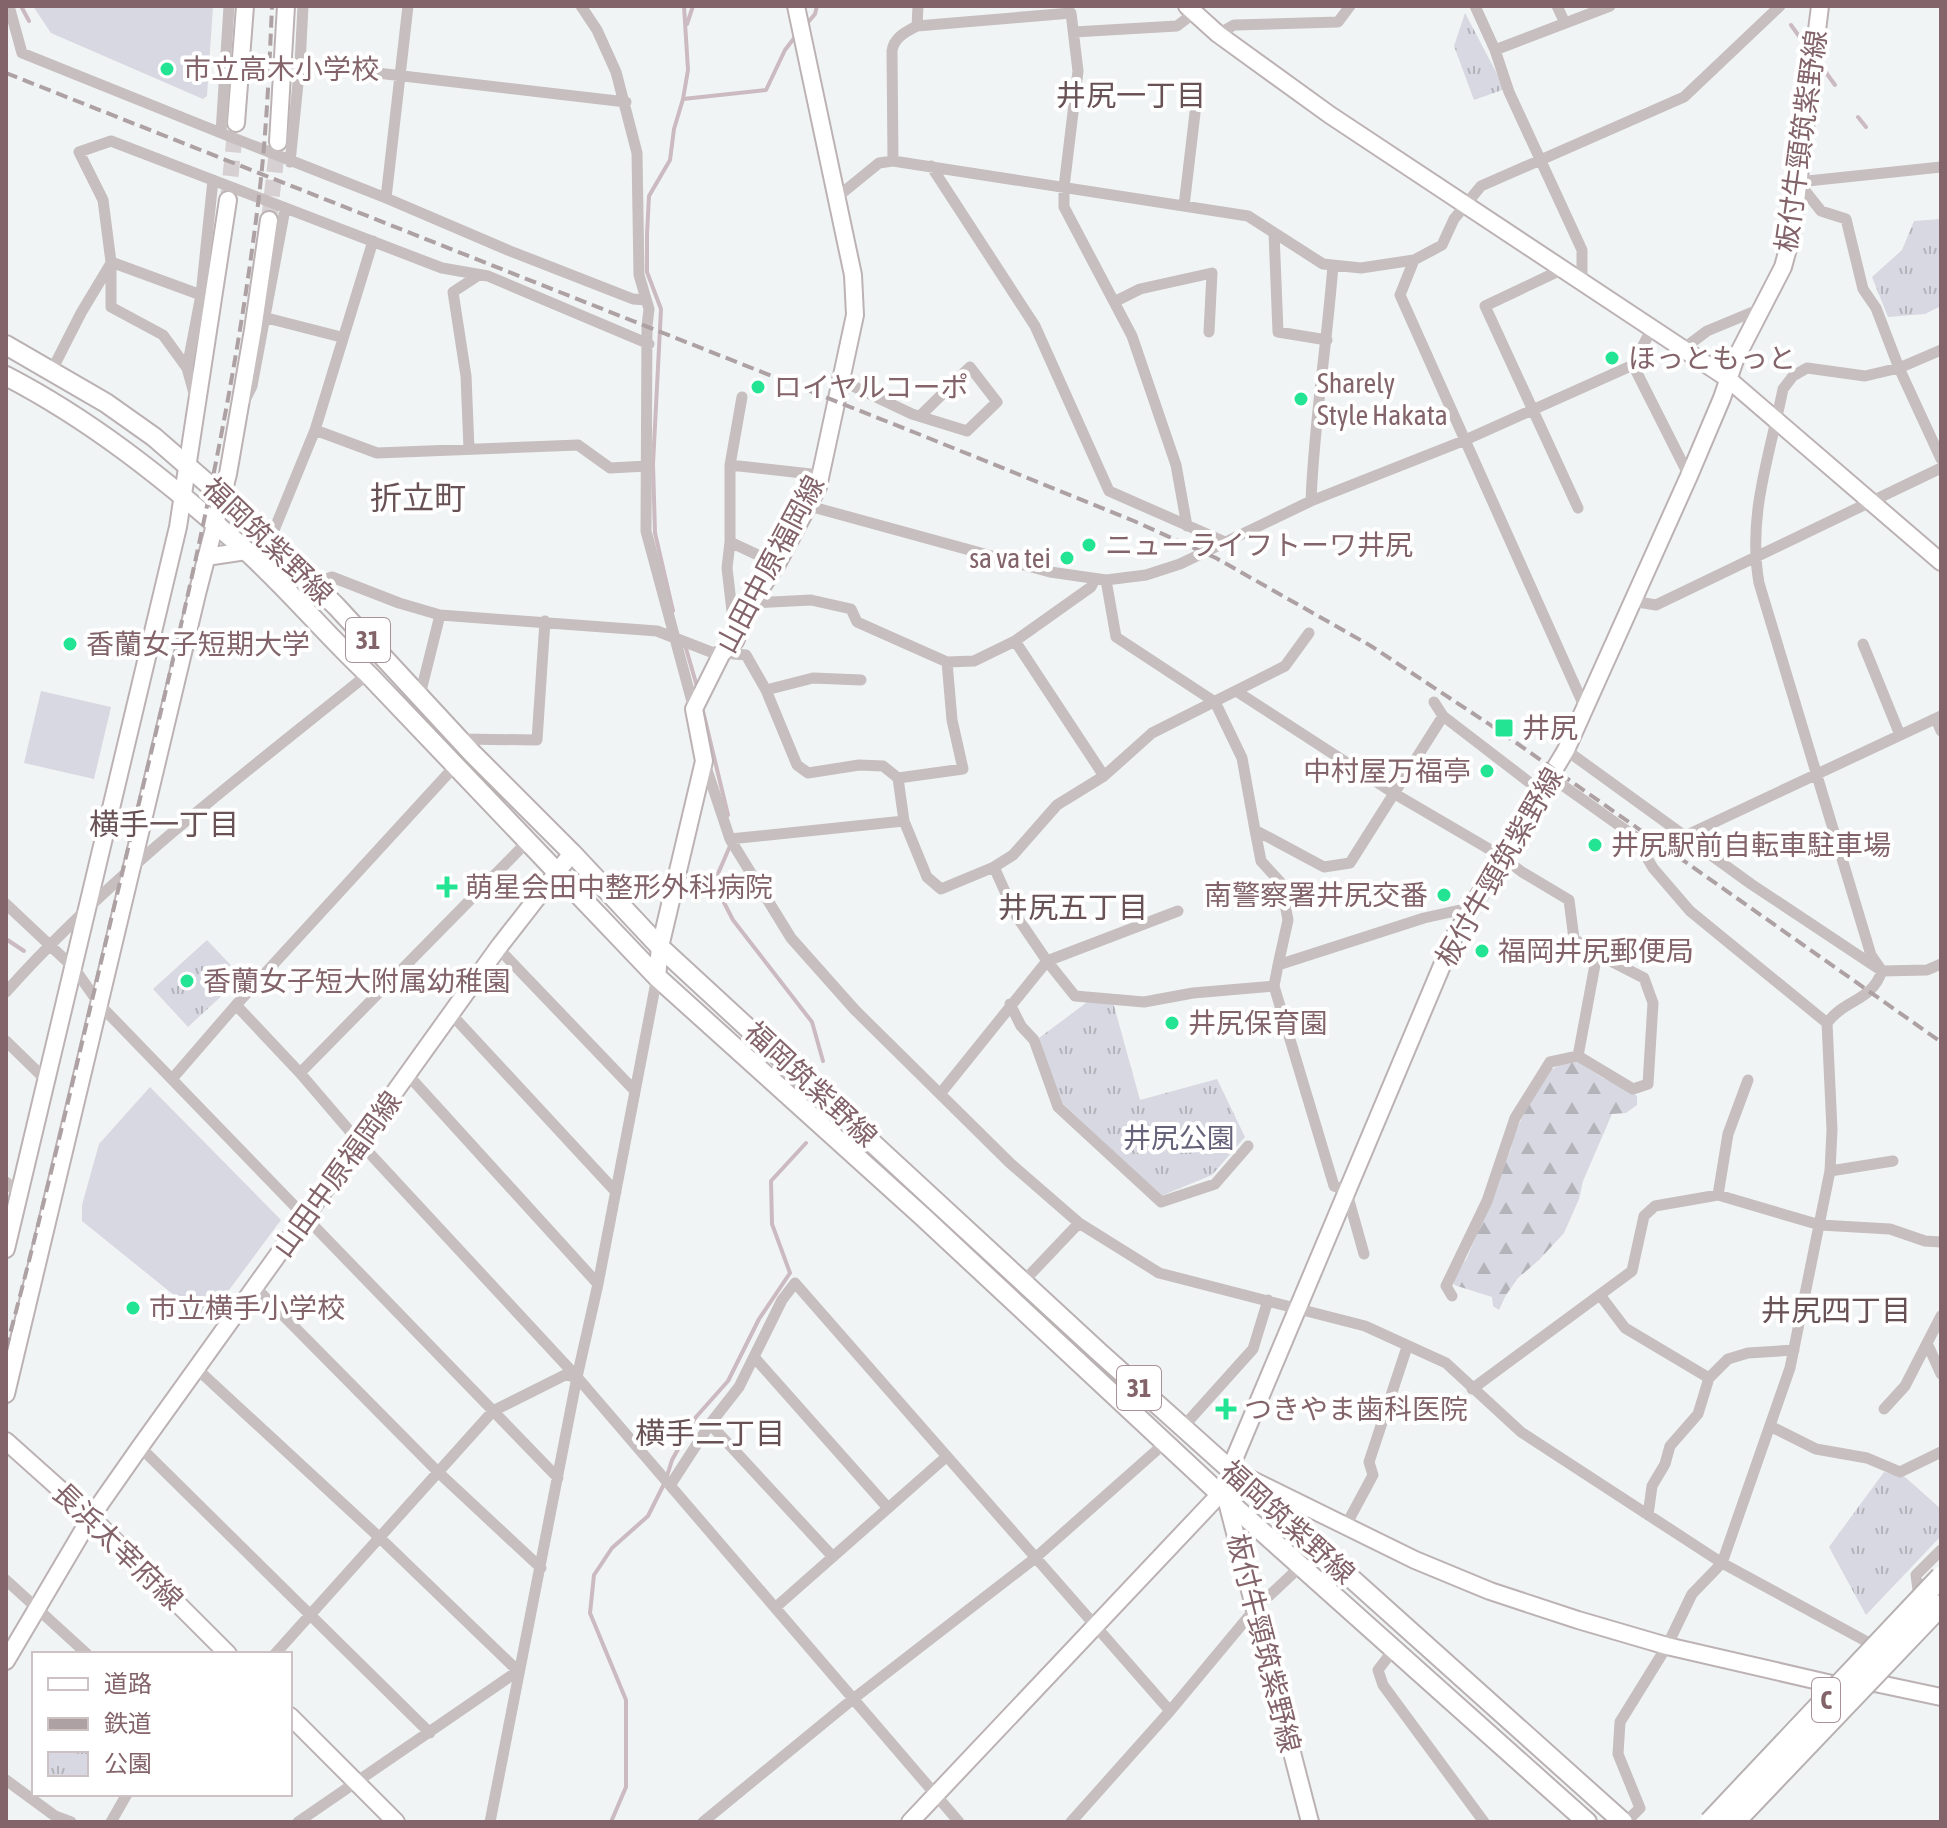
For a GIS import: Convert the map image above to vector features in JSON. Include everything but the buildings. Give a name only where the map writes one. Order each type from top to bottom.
[{"type":"highway","name":"C","points":[[1710,1822],[1941,1577]]},
{"type":"highway","name":"C","points":[[1734,1822],[1940,1612]]},
{"type":"main road","name":"福岡筑紫野線","points":[[6,345],[52,370],[142,429],[223,496],[313,583],[660,947],[1023,1282],[1624,1822]]},
{"type":"main road","name":"福岡筑紫野線","points":[[6,376],[129,451],[246,551],[657,977],[1223,1496],[1587,1822]]},
{"type":"street","points":[[9,6],[22,53],[386,198],[510,251],[633,299],[646,300]]},
{"type":"street","points":[[221,133],[229,6]]},
{"type":"street","points":[[236,123],[245,6]]},
{"type":"street","points":[[278,142],[286,6]]},
{"type":"street","points":[[290,162],[303,6]]},
{"type":"street","points":[[386,198],[408,6]]},
{"type":"street","points":[[581,6],[610,58],[626,102],[637,153],[639,275],[649,309],[646,531],[676,638],[698,701],[704,761],[729,836],[791,938],[855,1010],[1010,1163],[1079,1223],[1159,1273],[1365,1326],[1446,1363],[1521,1432],[1722,1563],[1873,1645]]},
{"type":"street","points":[[917,26],[918,6]]},
{"type":"street","points":[[1218,34],[1234,25],[1338,22],[1350,6]]},
{"type":"street","points":[[1475,6],[1495,50],[1509,92],[1582,250],[1582,282]]},
{"type":"street","points":[[1557,6],[1565,23]]},
{"type":"street","points":[[1495,50],[1610,6]]},
{"type":"street","points":[[836,198],[879,163],[893,161],[1248,216],[1323,264],[1361,268],[1414,260],[1442,245],[1464,205],[1481,186],[1684,97],[1780,6]]},
{"type":"street","name":"板付牛頸筑紫野線","points":[[1310,1822],[1223,1496],[1230,1469],[1438,971],[1469,908],[1566,750],[1689,476],[1722,398],[1727,378],[1783,267],[1798,182],[1820,6]]},
{"type":"street","points":[[893,161],[893,44],[901,35],[917,26],[1070,9],[1078,71],[1064,207],[1132,336],[1176,465],[1187,526]]},
{"type":"street","points":[[1074,32],[1177,26],[1191,10],[1218,34],[1330,115],[1727,378],[1941,562]]},
{"type":"street","name":"山田中原福岡線","points":[[698,701],[716,653],[735,641],[751,603],[809,506],[820,475],[855,315],[853,275],[798,13]]},
{"type":"street","points":[[300,64],[626,102]]},
{"type":"street","points":[[1184,206],[1195,113]]},
{"type":"street","points":[[198,409],[187,368],[163,335],[111,307],[111,262],[103,200],[79,152],[111,141],[442,268],[488,276],[649,344]]},
{"type":"street","points":[[931,166],[1035,326],[1109,491],[1225,542]]},
{"type":"street","points":[[1798,182],[1941,167]]},
{"type":"street","points":[[187,368],[201,295],[213,180]]},
{"type":"street","points":[[1798,182],[1821,211],[1846,219],[1863,289],[1876,308],[1899,368],[1941,459]]},
{"type":"street","points":[[6,1249],[178,527],[228,200]]},
{"type":"street","points":[[239,411],[252,386],[285,209]]},
{"type":"street","points":[[6,1394],[223,496],[269,220]]},
{"type":"street","points":[[1274,233],[1278,332],[1327,340]]},
{"type":"street","points":[[270,540],[315,430],[341,337],[373,241]]},
{"type":"street","points":[[1414,260],[1400,295],[1585,708]]},
{"type":"street","points":[[111,262],[201,295]]},
{"type":"street","points":[[52,370],[111,262]]},
{"type":"street","points":[[1311,501],[1313,443],[1327,340],[1333,265]]},
{"type":"street","points":[[1563,269],[1485,306],[1578,508]]},
{"type":"street","points":[[1114,302],[1140,289],[1212,273],[1209,332]]},
{"type":"street","points":[[469,449],[466,376],[453,292],[479,275]]},
{"type":"street","points":[[1683,349],[1707,331],[1760,309]]},
{"type":"street","points":[[263,317],[341,337]]},
{"type":"street","points":[[809,506],[1050,572],[1100,580],[1146,575],[1180,564],[1311,501],[1463,441],[1633,365],[1652,328]]},
{"type":"street","points":[[1882,971],[1871,955],[1759,583],[1755,557],[1758,496],[1783,389],[1793,376],[1807,368],[1865,376],[1899,368],[1941,350]]},
{"type":"street","points":[[1633,365],[1689,476]]},
{"type":"street","points":[[840,380],[920,416],[967,431],[997,402],[970,367],[920,416]]},
{"type":"street","points":[[735,641],[727,568],[730,465],[742,397]]},
{"type":"street","points":[[315,430],[377,453],[578,445],[610,468],[647,466]]},
{"type":"street","points":[[730,465],[820,475]]},
{"type":"street","points":[[1632,601],[1656,605],[1941,468]]},
{"type":"street","points":[[730,542],[777,564]]},
{"type":"street","points":[[206,557],[246,551]]},
{"type":"street","points":[[288,594],[332,577],[440,615],[657,631],[716,653],[746,655],[766,690],[797,765],[808,773],[859,765],[883,766],[898,778],[904,821],[927,877],[941,889],[994,867],[1013,855],[1057,805],[1104,776],[1152,733],[1285,666],[1309,633]]},
{"type":"street","points":[[751,603],[811,600],[851,609],[857,622],[947,662],[974,661],[1015,641],[1100,580]]},
{"type":"street","points":[[1100,580],[1116,637],[1215,702],[1242,758],[1261,861],[1281,883],[1288,920],[1274,986],[1334,1186],[1346,1190],[1364,1254]]},
{"type":"street","points":[[420,695],[440,615]]},
{"type":"street","points":[[460,739],[537,740],[545,621]]},
{"type":"street","points":[[1015,641],[1104,776]]},
{"type":"street","points":[[1863,644],[1900,735]]},
{"type":"street","points":[[898,778],[963,769],[952,720],[947,662]]},
{"type":"street","points":[[6,992],[49,943],[134,864],[368,674]]},
{"type":"street","points":[[766,690],[813,678],[861,680]]},
{"type":"street","points":[[1236,691],[1395,794],[1569,900],[1574,939],[1644,978],[1653,1003],[1648,1084],[1633,1089],[1578,1056],[1550,1062],[1515,1118],[1487,1201],[1446,1286],[1452,1296]]},
{"type":"street","points":[[1434,702],[1443,716],[1542,792]]},
{"type":"street","points":[[1255,830],[1324,867],[1350,863],[1443,716]]},
{"type":"street","points":[[1685,836],[1938,718],[1941,731]]},
{"type":"street","points":[[1566,750],[1751,884],[1882,971],[1927,970],[1941,964]]},
{"type":"street","points":[[490,1822],[616,1192],[660,947],[704,761]]},
{"type":"street","points":[[172,1079],[455,766]]},
{"type":"street","points":[[1551,777],[1634,836],[1653,868],[1690,911],[1827,1023]]},
{"type":"street","points":[[729,836],[904,821]]},
{"type":"street","points":[[300,1073],[528,841]]},
{"type":"street","name":"山田中原福岡線","points":[[6,1661],[91,1517],[140,1447],[498,948],[572,853]]},
{"type":"street","points":[[994,867],[1015,914],[1075,996],[1144,1002],[1193,993],[1274,986]]},
{"type":"street","points":[[6,904],[74,968],[100,1005],[558,1478]]},
{"type":"street","points":[[1278,965],[1424,918],[1469,908]]},
{"type":"street","points":[[940,1094],[1047,961],[1178,911]]},
{"type":"street","points":[[498,948],[635,1091]]},
{"type":"street","points":[[1578,1056],[1597,954]]},
{"type":"street","points":[[1624,1822],[1640,1808],[1618,1754],[1620,1722],[1667,1646],[1692,1594],[1722,1563],[1794,1350],[1830,1171],[1832,1130],[1827,1023],[1836,1011],[1876,988],[1882,971]]},
{"type":"street","points":[[1010,1004],[1021,1026],[1034,1040],[1058,1107],[1161,1202],[1215,1184],[1248,1146]]},
{"type":"street","points":[[236,1005],[670,1482],[959,1822]]},
{"type":"street","points":[[452,1015],[616,1192]]},
{"type":"street","points":[[6,1041],[47,1081]]},
{"type":"street","points":[[408,1075],[598,1284]]},
{"type":"street","points":[[1718,1195],[1728,1134],[1748,1080]]},
{"type":"street","points":[[1830,1171],[1893,1161]]},
{"type":"street","points":[[6,1182],[20,1195]]},
{"type":"street","points":[[1472,1389],[1632,1271],[1644,1216],[1655,1206],[1718,1195],[1820,1225],[1890,1229],[1925,1241],[1941,1242]]},
{"type":"street","points":[[1023,1282],[1079,1223]]},
{"type":"street","points":[[670,1482],[739,1387],[782,1300],[795,1283],[1170,1711]]},
{"type":"street","points":[[255,1287],[438,1472],[541,1568]]},
{"type":"street","points":[[1600,1295],[1625,1328],[1709,1378]]},
{"type":"street","points":[[1183,1427],[1253,1349],[1268,1300]]},
{"type":"street","points":[[1884,1409],[1905,1386],[1941,1316]]},
{"type":"street","points":[[1927,1343],[1941,1374]]},
{"type":"street","points":[[1345,1527],[1373,1475],[1369,1462],[1407,1347]]},
{"type":"street","points":[[1648,1515],[1652,1486],[1665,1464],[1670,1446],[1698,1414],[1709,1378],[1728,1359],[1748,1353],[1794,1350]]},
{"type":"street","points":[[754,1357],[888,1508]]},
{"type":"street","points":[[196,1368],[518,1671]]},
{"type":"street","points":[[277,1652],[493,1411],[565,1375],[577,1377]]},
{"type":"street","points":[[710,1424],[833,1557]]},
{"type":"street","points":[[1770,1426],[1816,1449],[1867,1458],[1900,1472],[1941,1452]]},
{"type":"street","name":"長浜太宰府線","points":[[6,1441],[91,1517],[226,1652]]},
{"type":"street","points":[[703,1822],[853,1699],[1034,1559],[1166,1442]]},
{"type":"street","points":[[140,1447],[430,1733]]},
{"type":"street","points":[[776,1607],[946,1457]]},
{"type":"street","points":[[1230,1469],[1415,1560],[1490,1591],[1578,1620],[1667,1646],[1836,1685],[1875,1683],[1941,1697]]},
{"type":"street","points":[[910,1822],[1223,1496]]},
{"type":"street","points":[[1919,1597],[1916,1575],[1941,1550]]},
{"type":"street","points":[[1071,1822],[1170,1711],[1254,1610],[1302,1565]]},
{"type":"street","points":[[6,1580],[85,1652]]},
{"type":"street","points":[[1394,1649],[1378,1670],[1383,1685],[1484,1822]]},
{"type":"street","points":[[298,1822],[518,1671]]},
{"type":"street","points":[[292,1718],[396,1822]]},
{"type":"street","points":[[6,1780],[55,1816],[71,1822]]},
{"type":"street","points":[[111,1822],[126,1796]]},
{"type":"green space","name":"市立高木小学校","points":[[33,6],[213,6],[207,96],[203,99],[51,33]]},
{"type":"green space","points":[[1465,13],[1505,89],[1474,100],[1454,46]]},
{"type":"green space","points":[[1941,219],[1941,306],[1925,314],[1888,317],[1872,277],[1902,250],[1914,221]]},
{"type":"green space","points":[[41,691],[111,707],[94,779],[24,763]]},
{"type":"green space","points":[[207,940],[242,977],[188,1027],[153,989]]},
{"type":"green space","name":"井尻公園","points":[[1090,1000],[1113,1002],[1140,1100],[1217,1079],[1245,1137],[1212,1175],[1161,1196],[1060,1101],[1039,1038]]},
{"type":"green space","points":[[1578,1062],[1625,1087],[1637,1096],[1637,1105],[1626,1113],[1612,1114],[1564,1233],[1518,1278],[1499,1310],[1493,1306],[1492,1297],[1454,1285],[1453,1278],[1467,1258],[1516,1132],[1537,1088],[1551,1070]]},
{"type":"green space","points":[[150,1087],[281,1220],[206,1321],[82,1221],[82,1205],[99,1144]]},
{"type":"green space","points":[[1884,1472],[1905,1477],[1941,1509],[1941,1536],[1866,1615],[1829,1547]]},
{"type":"waterway","points":[[21,6],[29,21]]},
{"type":"waterway","points":[[673,611],[655,533],[653,464],[661,309],[647,272],[647,234],[649,196],[670,160],[688,70],[684,6]]},
{"type":"waterway","points":[[687,24],[693,6]]},
{"type":"waterway","points":[[804,27],[815,14],[817,6]]},
{"type":"waterway","points":[[1791,25],[1806,46]]},
{"type":"waterway","points":[[683,99],[766,90],[785,50],[798,33]]},
{"type":"waterway","points":[[1822,67],[1835,85]]},
{"type":"waterway","points":[[1858,117],[1866,127]]},
{"type":"waterway","points":[[685,645],[698,690]]},
{"type":"waterway","points":[[702,707],[728,815]]},
{"type":"waterway","points":[[730,846],[717,876],[719,893],[733,920],[812,1022],[823,1061]]},
{"type":"waterway","points":[[6,939],[24,951]]},
{"type":"waterway","points":[[667,1476],[672,1460],[696,1417],[728,1381],[759,1319],[790,1273],[772,1224],[771,1181],[806,1143]]},
{"type":"waterway","points":[[611,1822],[626,1787],[626,1700],[590,1613],[594,1575],[612,1548],[648,1516],[664,1484]]},
{"type":"tunnel","points":[[228,200],[236,123]]},
{"type":"tunnel","points":[[269,220],[278,142]]},
{"type":"railway","points":[[6,1349],[165,694],[217,454],[257,212],[272,6]]},
{"type":"railway","points":[[6,73],[916,433],[1134,521],[1216,558],[1371,646],[1501,732],[1941,1042]]},
{"type":"place","name":"市立高木小学校","points":[[167,69]]},
{"type":"place","name":"ほっともっと","points":[[1612,358]]},
{"type":"place","name":"ロイヤルコーポ","points":[[758,387]]},
{"type":"place","name":"Sharely Style Hakata","points":[[1301,399]]},
{"type":"place","name":"ニューライフトーワ井尻","points":[[1089,545]]},
{"type":"place","name":"sa va tei","points":[[1067,558]]},
{"type":"place","name":"香蘭女子短期大学","points":[[70,644]]},
{"type":"place","name":"井尻","points":[[1504,728]]},
{"type":"place","name":"中村屋万福亭","points":[[1487,771]]},
{"type":"place","name":"井尻駅前自転車駐車場","points":[[1595,845]]},
{"type":"place","name":"萌星会田中整形外科病院","points":[[447,887]]},
{"type":"place","name":"南警察署井尻交番","points":[[1444,895]]},
{"type":"place","name":"福岡井尻郵便局","points":[[1482,951]]},
{"type":"place","name":"香蘭女子短大附属幼稚園","points":[[187,981]]},
{"type":"place","name":"井尻保育園","points":[[1172,1023]]},
{"type":"place","name":"市立横手小学校","points":[[133,1308]]},
{"type":"place","name":"つきやま歯科医院","points":[[1226,1409]]},
{"type":"district","name":"井尻一丁目","points":[[1131,96]]},
{"type":"district","name":"折立町","points":[[418,498]]},
{"type":"district","name":"横手一丁目","points":[[164,825]]},
{"type":"district","name":"井尻五丁目","points":[[1073,908]]},
{"type":"district","name":"井尻四丁目","points":[[1836,1311]]},
{"type":"district","name":"横手二丁目","points":[[710,1434]]}]
